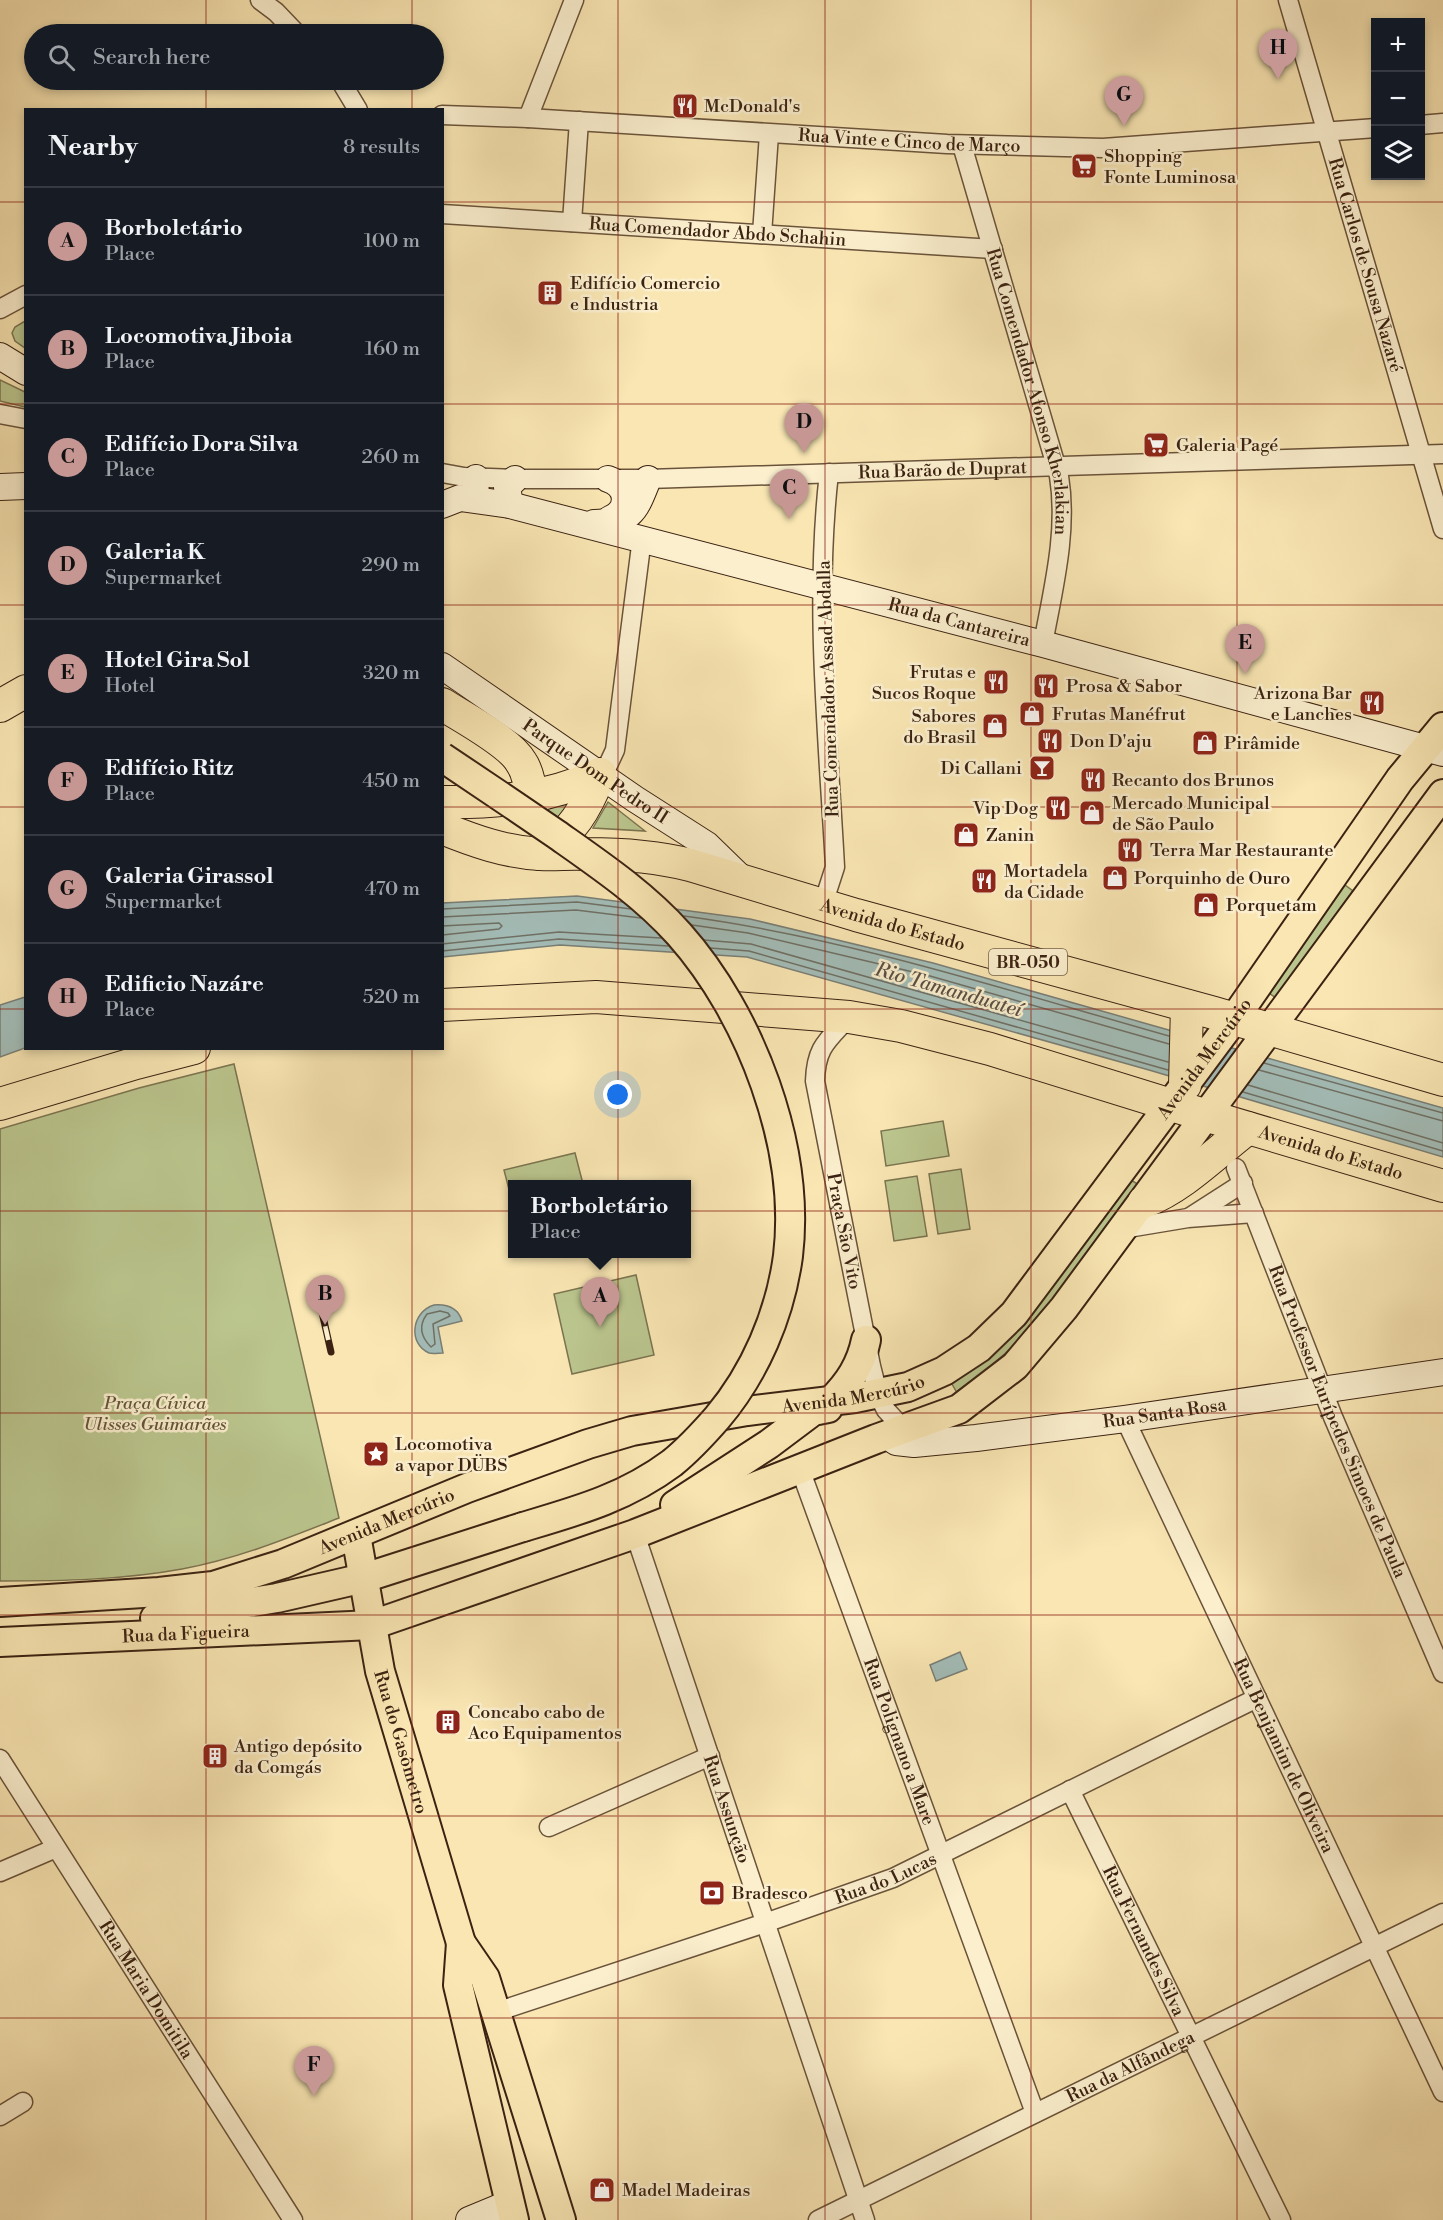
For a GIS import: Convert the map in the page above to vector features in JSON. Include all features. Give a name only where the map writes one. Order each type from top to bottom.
[{"type":"highway","points":[[0,706],[24,692]]},
{"type":"highway","points":[[444,705],[508,747],[521,760],[527,774],[531,797]]},
{"type":"highway","points":[[0,721],[24,713]]},
{"type":"highway","points":[[444,802],[531,797],[567,789],[600,774]]},
{"type":"highway","points":[[540,854],[557,843],[571,828],[590,800],[600,774]]},
{"type":"highway","name":"Avenida do Estado","points":[[444,829],[483,845],[540,854],[633,855],[663,858],[823,904],[1262,1041],[1443,1080]]},
{"type":"highway","name":"Avenida do Estado","points":[[444,1005],[596,997],[849,1017],[901,1026],[1179,1094],[1209,1112],[1248,1128],[1443,1186]]},
{"type":"highway","points":[[1179,1094],[1188,1018]]},
{"type":"highway","points":[[0,1104],[186,1050]]},
{"type":"highway","points":[[1144,1202],[1185,1180],[1248,1128]]},
{"type":"main road","name":"Avenida Mercúrio","points":[[0,1602],[159,1593],[213,1586],[283,1564],[467,1488],[588,1444],[632,1431],[747,1411],[878,1394],[908,1387],[944,1371],[978,1348],[1014,1314],[1226,1030],[1400,779],[1433,750],[1443,727]]},
{"type":"main road","points":[[0,1608],[35,1622],[63,1638],[87,1626],[184,1614],[277,1598],[364,1578],[598,1504],[638,1485],[673,1461],[703,1434],[731,1401],[751,1370],[769,1332],[781,1290],[788,1255],[789,1209],[784,1153],[772,1105],[733,1010],[705,968],[679,935],[638,893],[444,758]]},
{"type":"main road","name":"Avenida Mercúrio","points":[[372,1625],[639,1533],[800,1469],[902,1436],[959,1409],[1015,1366],[1064,1308],[1144,1202],[1443,794]]},
{"type":"main road","points":[[639,1533],[813,1411],[833,1407],[840,1400],[856,1370],[866,1340]]},
{"type":"main road","name":"Rua do Gasômetro","points":[[356,1535],[380,1671],[461,1943],[485,1978],[561,2220]]},
{"type":"main road","points":[[184,1614],[196,1603],[267,1579],[283,1564]]},
{"type":"main road","name":"Rua da Figueira","points":[[0,1642],[372,1625]]},
{"type":"main road","name":"Rua do Gasômetro","points":[[461,1943],[458,1985],[512,2211]]},
{"type":"street","points":[[260,0],[282,6],[292,24]]},
{"type":"street","points":[[528,118],[574,0]]},
{"type":"street","name":"Rua Carlos de Sousa Nazaré","points":[[1288,0],[1443,529]]},
{"type":"street","points":[[346,90],[357,108]]},
{"type":"street","name":"Rua Vinte e Cinco de Março","points":[[444,115],[528,118],[962,145],[1103,148],[1371,128]]},
{"type":"street","points":[[572,222],[579,121]]},
{"type":"street","points":[[1425,125],[1443,123]]},
{"type":"street","points":[[762,234],[770,134]]},
{"type":"street","name":"Rua Comendador Afonso Kherlakian","points":[[962,145],[1057,466],[1062,492],[1062,530],[1043,644]]},
{"type":"street","name":"Rua Comendador Abdo Schahin","points":[[444,214],[993,249]]},
{"type":"street","points":[[0,309],[24,297]]},
{"type":"street","points":[[0,356],[24,371]]},
{"type":"street","points":[[0,414],[24,419]]},
{"type":"street","name":"Rua Barão de Duprat","points":[[444,474],[475,488],[515,479],[648,479],[1443,454]]},
{"type":"street","name":"Rua Comendador Assad Abdalla","points":[[823,904],[835,867],[822,585],[822,546],[829,473]]},
{"type":"street","points":[[510,505],[507,487],[515,479]]},
{"type":"street","points":[[589,523],[621,513],[625,504],[620,485],[608,479]]},
{"type":"street","points":[[589,523],[625,518],[636,507],[648,479]]},
{"type":"street","points":[[0,487],[24,486]]},
{"type":"street","name":"Rua da Cantareira","points":[[444,504],[460,498],[475,488],[510,505],[589,523],[1433,750]]},
{"type":"street","points":[[600,774],[608,765],[615,750],[642,538],[636,507]]},
{"type":"street","name":"Parque Dom Pedro II","points":[[444,667],[707,845],[744,881]]},
{"type":"street","name":"Praça São Vito","points":[[849,1017],[820,1050],[815,1081],[878,1394],[902,1436]]},
{"type":"street","name":"Rua Professor Eurípedes Simoes de Paula","points":[[1188,1218],[1239,1176],[1322,1389],[1443,1673]]},
{"type":"street","points":[[1122,1229],[1188,1218],[1254,1213]]},
{"type":"street","name":"Rua Santa Rosa","points":[[902,1436],[1125,1419],[1443,1372]]},
{"type":"street","name":"Rua Benjamim de Oliveira","points":[[1125,1419],[1443,2092]]},
{"type":"street","name":"Rua Polignano a Mare","points":[[800,1469],[1035,2113]]},
{"type":"street","name":"Rua Assunção","points":[[639,1533],[710,1756],[865,2220]]},
{"type":"street","name":"Rua do Lucas","points":[[496,2012],[765,1923],[892,1878],[1257,1698]]},
{"type":"street","points":[[549,1827],[710,1756]]},
{"type":"street","name":"Rua Maria Domitila","points":[[3,1770],[56,1848],[293,2220]]},
{"type":"street","name":"Rua Fernandes Silva","points":[[1070,1790],[1281,2220]]},
{"type":"street","points":[[0,1872],[56,1848]]},
{"type":"street","name":"Rua da Alfândega","points":[[818,2220],[1443,1913]]},
{"type":"street","points":[[0,2116],[23,2102]]},
{"type":"street","points":[[469,2220],[512,2211]]},
{"type":"green space","points":[[24,322],[24,347],[15,341],[12,333],[15,327]]},
{"type":"green space","points":[[0,380],[24,392],[24,407],[0,401]]},
{"type":"green space","points":[[577,795],[563,825],[540,808]]},
{"type":"green space","points":[[608,802],[645,831],[593,828]]},
{"type":"green space","points":[[1345,885],[1353,891],[1276,998],[1269,993]]},
{"type":"green space","name":"Praça Cívica Ulisses Guimarães","points":[[234,1064],[339,1518],[242,1554],[182,1569],[114,1578],[0,1581],[0,1129],[139,1088]]},
{"type":"green space","points":[[943,1121],[949,1156],[886,1166],[881,1131]]},
{"type":"green space","points":[[575,1153],[582,1180],[508,1180],[508,1186],[504,1170]]},
{"type":"green space","points":[[961,1169],[970,1229],[938,1234],[929,1174]]},
{"type":"green space","points":[[917,1176],[927,1236],[894,1241],[885,1181]]},
{"type":"green space","points":[[1131,1180],[1139,1185],[1040,1318],[1001,1358],[957,1393],[952,1384],[990,1356]]},
{"type":"green space","points":[[636,1275],[654,1355],[572,1374],[554,1294]]},
{"type":"water","name":"Rio Tamanduateí","points":[[577,896],[750,919],[933,963],[1443,1108],[1443,1157],[1149,1070],[747,957],[560,945],[444,957],[444,903]]},
{"type":"water","points":[[24,997],[24,1048],[0,1057],[0,1005]]},
{"type":"water","points":[[434,1305],[451,1308],[458,1313],[462,1321],[438,1327],[443,1353],[429,1353],[422,1349],[415,1336],[415,1328],[421,1314]]},
{"type":"water","points":[[960,1652],[967,1669],[936,1681],[930,1665]]},
{"type":"railway","points":[[319,1299],[331,1352]]},
{"type":"place","name":"Edificio Nazáre","points":[[1278,79]]},
{"type":"place","name":"McDonald's","points":[[685,106]]},
{"type":"place","name":"Galeria Girassol","points":[[1124,126]]},
{"type":"place","name":"Shopping Fonte Luminosa","points":[[1084,166]]},
{"type":"place","name":"Edifício Comercio e Industria","points":[[550,293]]},
{"type":"place","name":"Galeria Pagé","points":[[1156,445]]},
{"type":"place","name":"Galeria K","points":[[804,453]]},
{"type":"place","name":"Edifício Dora Silva","points":[[789,519]]},
{"type":"place","name":"Hotel Gira Sol","points":[[1245,674]]},
{"type":"place","name":"Frutas e Sucos Roque","points":[[996,682]]},
{"type":"place","name":"Prosa & Sabor","points":[[1046,686]]},
{"type":"place","name":"Arizona Bar e Lanches","points":[[1372,703]]},
{"type":"place","name":"Frutas Manéfrut","points":[[1032,714]]},
{"type":"place","name":"Sabores do Brasil","points":[[995,726]]},
{"type":"place","name":"Don D'aju","points":[[1050,741]]},
{"type":"place","name":"Pirâmide","points":[[1205,743]]},
{"type":"place","name":"Di Callani","points":[[1042,768]]},
{"type":"place","name":"Recanto dos Brunos","points":[[1093,780]]},
{"type":"place","name":"Vip Dog","points":[[1058,808]]},
{"type":"place","name":"Mercado Municipal de São Paulo","points":[[1092,813]]},
{"type":"place","name":"Zanin","points":[[966,835]]},
{"type":"place","name":"Terra Mar Restaurante","points":[[1130,850]]},
{"type":"place","name":"Porquinho de Ouro","points":[[1115,878]]},
{"type":"place","name":"Mortadela da Cidade","points":[[984,881]]},
{"type":"place","name":"Porquetam","points":[[1206,905]]},
{"type":"place","name":"Locomotiva Jiboia","points":[[325,1325]]},
{"type":"place","name":"Borboletário","points":[[600,1327]]},
{"type":"place","name":"Locomotiva a vapor DÜBS","points":[[376,1454]]},
{"type":"place","name":"Concabo cabo de Aco Equipamentos","points":[[448,1722]]},
{"type":"place","name":"Antigo depósito da Comgás","points":[[215,1756]]},
{"type":"place","name":"Bradesco","points":[[712,1893]]},
{"type":"place","name":"Edifício Ritz","points":[[314,2096]]},
{"type":"place","name":"Madel Madeiras","points":[[602,2190]]}]
